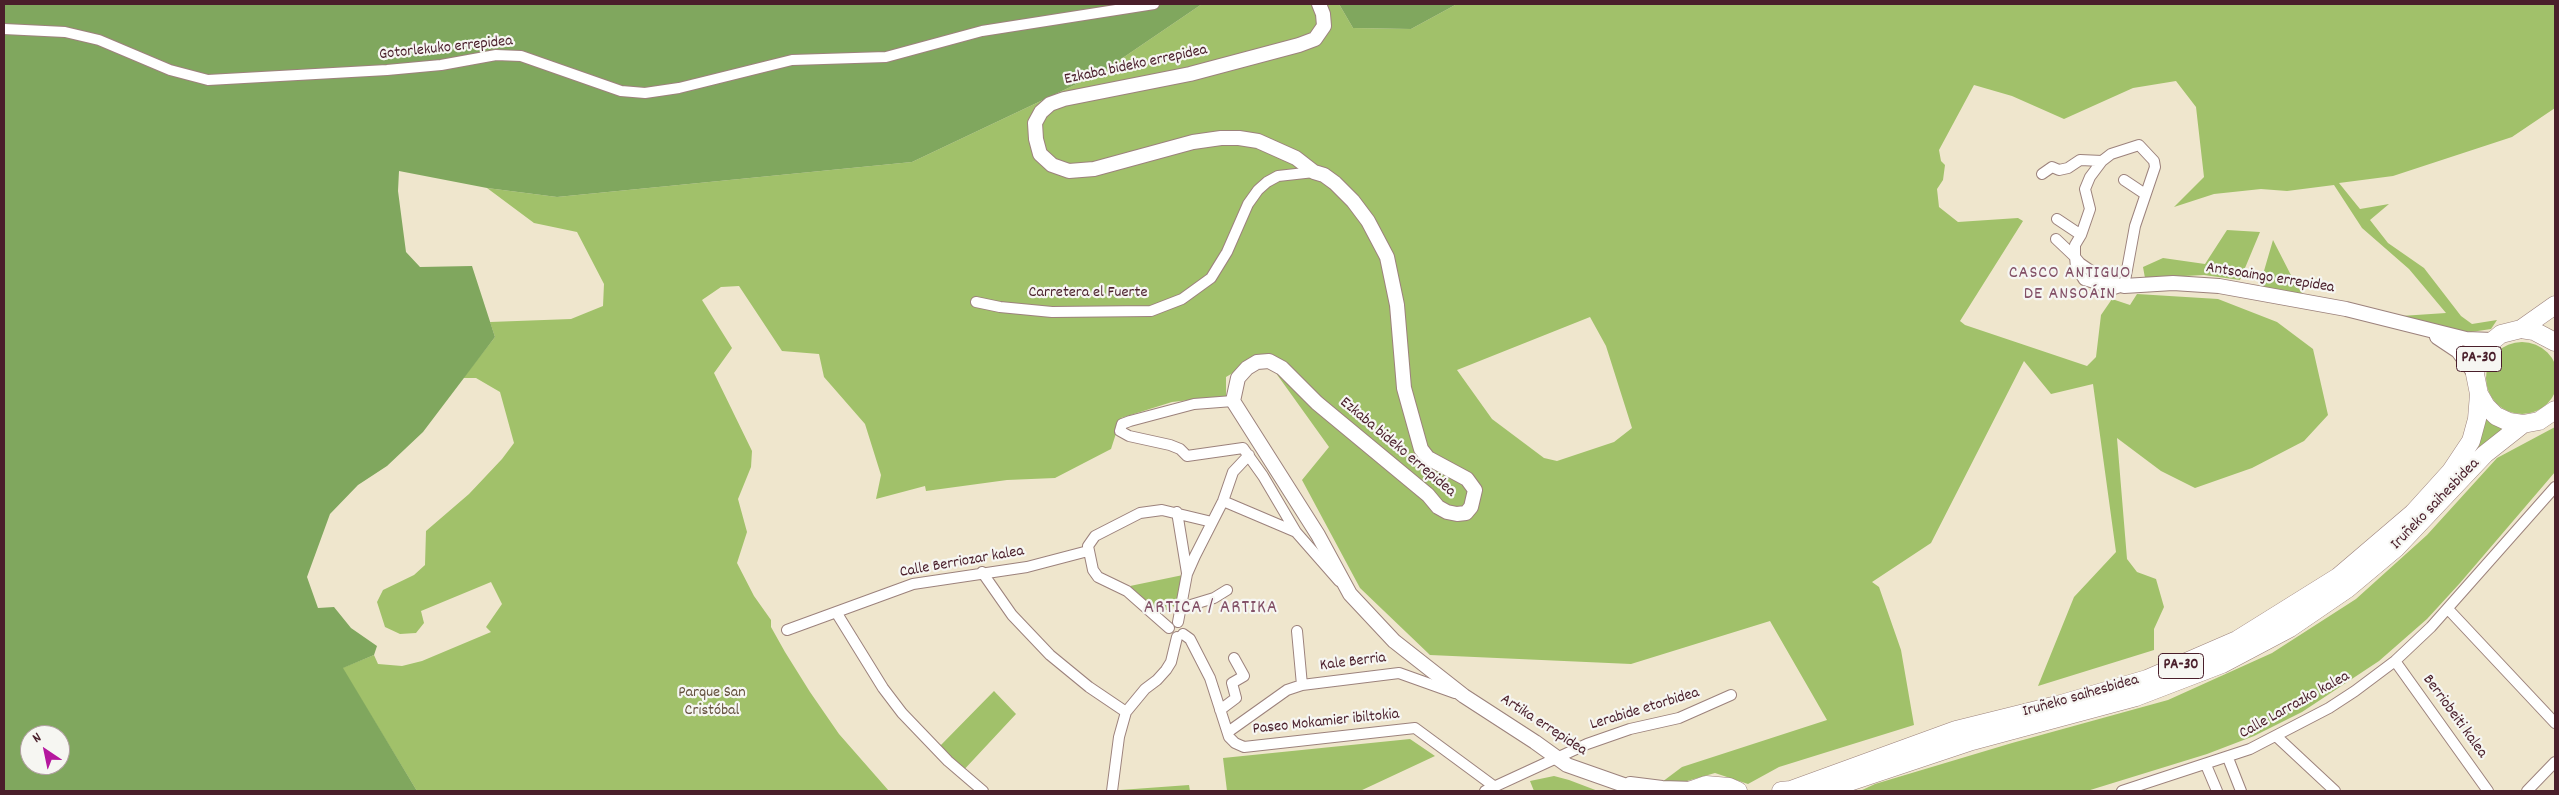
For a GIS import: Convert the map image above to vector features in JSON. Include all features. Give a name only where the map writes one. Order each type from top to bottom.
[{"type":"highway","name":"PA-30","points":[[2555,304],[2521,329],[2506,333],[2492,340],[2480,356],[2476,374],[2479,394],[2486,406],[2496,416],[2509,422],[2523,424],[2539,421],[2555,410]]},
{"type":"highway","points":[[2521,329],[2534,331],[2555,342]]},
{"type":"highway","name":"Iruñeko saihesbidea","points":[[1781,791],[1791,790],[1956,730],[2061,704],[2148,679],[2238,640],[2338,577],[2413,513],[2451,471],[2471,441],[2477,419],[2479,394]]},
{"type":"highway","name":"Iruñeko saihesbidea","points":[[1822,791],[1843,787],[1972,741],[2136,697],[2177,683],[2230,660],[2290,628],[2347,589],[2396,548],[2485,454],[2523,424]]},
{"type":"highway","points":[[1692,790],[1706,785],[1718,785],[1738,791]]},
{"type":"street","name":"Gotorlekuko errepidea","points":[[4,29],[65,32],[99,40],[170,70],[208,80],[441,66],[496,56],[521,56],[621,91],[645,93],[679,88],[792,60],[886,57],[982,31],[1154,4]]},
{"type":"street","name":"Ezkaba bideko errepidea","points":[[1234,401],[1234,390],[1243,373],[1257,362],[1270,361],[1282,368],[1317,403],[1428,495],[1438,507],[1447,512],[1457,514],[1466,513],[1471,507],[1475,490],[1467,479],[1428,458],[1416,436],[1404,388],[1396,304],[1387,257],[1368,221],[1353,200],[1329,179],[1314,172],[1296,158],[1258,141],[1221,138],[1173,147],[1094,169],[1070,172],[1052,165],[1040,154],[1035,124],[1041,112],[1050,104],[1064,99],[1190,74],[1315,39],[1324,26],[1323,14],[1319,4]]},
{"type":"street","points":[[2056,239],[2075,257],[2093,272],[2124,286],[2135,226],[2155,167],[2154,161],[2139,145],[2119,149],[2102,161],[2090,177],[2085,189],[2090,209],[2076,245],[2075,257]]},
{"type":"street","points":[[2042,174],[2052,167],[2059,170],[2068,168],[2080,160],[2102,161]]},
{"type":"street","name":"Carretera el Fuerte","points":[[976,302],[1000,307],[1052,312],[1151,311],[1182,299],[1211,278],[1227,252],[1248,204],[1258,190],[1267,182],[1278,176],[1314,172]]},
{"type":"street","points":[[2124,180],[2145,194]]},
{"type":"street","points":[[2057,219],[2081,235]]},
{"type":"street","name":"Antsoaingo errepidea","points":[[2124,286],[2173,284],[2219,286],[2346,309],[2466,339],[2492,340]]},
{"type":"street","name":"Antsoaingo errepidea","points":[[2409,324],[2444,340],[2458,351],[2476,374]]},
{"type":"street","points":[[1345,586],[1318,535],[1234,401],[1194,404],[1122,424],[1120,431],[1129,436],[1180,449],[1187,456],[1243,448],[1296,532],[1334,576],[1394,641],[1464,696]]},
{"type":"street","points":[[1178,622],[1187,574],[1223,501],[1233,472],[1249,455]]},
{"type":"street","name":"Calle Larrazko kalea","points":[[2122,791],[2228,758],[2276,736],[2329,708],[2395,661],[2475,580],[2555,487]]},
{"type":"street","points":[[1223,501],[1296,532]]},
{"type":"street","points":[[1212,522],[1177,512],[1162,510],[1140,513],[1095,536],[1088,546],[1088,551],[1093,570],[1098,577],[1127,591],[1169,628],[1171,634],[1190,639],[1210,678],[1228,732]]},
{"type":"street","points":[[1177,512],[1187,574]]},
{"type":"street","name":"Calle Berriozar kalea","points":[[787,630],[912,584],[982,572],[1027,567],[1088,551]]},
{"type":"street","points":[[982,572],[1012,615],[1050,655],[1126,712]]},
{"type":"street","points":[[1180,608],[1214,598],[1227,590]]},
{"type":"street","points":[[2448,609],[2555,723]]},
{"type":"street","points":[[836,612],[883,688],[902,713],[948,762],[983,791]]},
{"type":"street","points":[[1169,628],[1173,623],[1178,622]]},
{"type":"street","points":[[1112,791],[1119,738],[1126,712],[1145,689],[1158,680],[1166,670],[1184,627],[1178,622]]},
{"type":"street","name":"Kale Berria","points":[[1297,631],[1302,685]]},
{"type":"street","points":[[1220,710],[1236,698],[1232,683],[1244,676],[1234,658]]},
{"type":"street","name":"Berriobeiti kalea","points":[[2395,661],[2488,791]]},
{"type":"street","name":"Kale Berria","points":[[1228,732],[1287,690],[1302,685],[1399,673],[1464,696]]},
{"type":"street","name":"Artika errepidea","points":[[1464,696],[1580,772],[1641,791]]},
{"type":"street","name":"Lerabide etorbidea","points":[[1490,789],[1558,758],[1630,729],[1679,718],[1731,696]]},
{"type":"street","name":"Paseo Mokamier ibiltokia","points":[[1228,732],[1234,743],[1244,747],[1415,728],[1490,789]]},
{"type":"street","points":[[2276,736],[2335,791]]},
{"type":"street","points":[[2228,758],[2241,791]]},
{"type":"street","points":[[2527,791],[2555,762]]},
{"type":"street","points":[[2206,765],[2217,791]]},
{"type":"street","name":"Artika errepidea","points":[[1605,780],[1692,790]]},
{"type":"green space","points":[[4,4],[1202,4],[1102,72],[912,162],[557,197],[487,188],[399,171],[398,191],[406,252],[420,267],[472,266],[495,337],[423,432],[387,466],[358,485],[330,514],[307,577],[318,608],[334,607],[351,628],[377,646],[374,655],[343,668],[417,791],[4,791]]},
{"type":"green space","name":"Parque San Cristóbal","points":[[1202,4],[1339,4],[1353,28],[1411,29],[1457,4],[2555,4],[2555,108],[2512,137],[2393,176],[2339,183],[2360,209],[2389,204],[2370,220],[2388,243],[2424,268],[2461,316],[2472,324],[2497,320],[2491,329],[2471,332],[2443,328],[2401,316],[2446,313],[2409,269],[2362,228],[2334,185],[2287,191],[2261,189],[2214,194],[2174,207],[2204,177],[2196,107],[2176,81],[2133,88],[2064,119],[2012,96],[1974,85],[1939,150],[1941,161],[1945,165],[1943,180],[1937,189],[1939,207],[1958,222],[2018,218],[2023,221],[1960,321],[1965,325],[2087,366],[2096,357],[2101,315],[2112,299],[2130,305],[2137,294],[2218,299],[2277,322],[2313,349],[2328,415],[2304,441],[2252,468],[2195,488],[2161,471],[2117,438],[2127,559],[2137,572],[2156,579],[2164,607],[2154,629],[2154,650],[2038,686],[2074,597],[2116,552],[2093,384],[2051,394],[2024,361],[1931,543],[1872,582],[1879,587],[1901,650],[1914,725],[1779,767],[1748,784],[1715,773],[1680,783],[1662,782],[1682,767],[1827,720],[1770,621],[1631,664],[1430,655],[1360,588],[1302,480],[1329,447],[1263,355],[1226,377],[1226,396],[1172,402],[1121,418],[1111,449],[1055,478],[1007,480],[926,491],[925,486],[876,499],[881,475],[865,424],[824,377],[819,354],[782,351],[739,286],[721,287],[702,300],[732,348],[714,373],[752,451],[751,467],[738,499],[747,532],[737,563],[754,596],[771,620],[771,627],[785,652],[810,692],[839,734],[889,791],[417,791],[342,668],[374,655],[378,664],[402,666],[422,661],[491,632],[486,627],[502,604],[491,582],[421,611],[424,623],[416,633],[400,634],[385,627],[377,602],[383,590],[414,575],[425,565],[426,531],[469,494],[502,459],[514,443],[500,392],[476,378],[463,378],[495,337],[490,322],[571,319],[603,306],[604,284],[577,232],[534,223],[487,188],[557,197],[912,162],[1102,72]],"holes":[[[1590,317],[1606,346],[1632,428],[1614,442],[1557,461],[1544,458],[1492,419],[1457,370]]]},
{"type":"green space","points":[[1339,4],[1457,4],[1411,29],[1353,28]]},
{"type":"green space","points":[[2227,230],[2260,232],[2240,280],[2204,275],[2145,278],[2143,267],[2163,258],[2205,264]]},
{"type":"green space","points":[[2273,240],[2296,285],[2305,296],[2259,288]]},
{"type":"green space","points":[[2529,342],[2548,352],[2556,364],[2558,378],[2556,392],[2548,404],[2536,412],[2515,414],[2496,404],[2488,392],[2486,371],[2496,352],[2508,344]]},
{"type":"green space","points":[[2484,417],[2505,430],[2466,463]]},
{"type":"green space","points":[[2555,427],[2555,472],[2460,583],[2427,619],[2379,661],[2302,712],[2254,736],[2207,754],[2087,791],[1860,791],[1875,784],[2012,743],[2168,700],[2272,653],[2356,599],[2427,535],[2497,458]]},
{"type":"green space","points":[[1183,575],[1177,608],[1172,606],[1170,611],[1163,609],[1162,616],[1130,586]]},
{"type":"green space","points":[[994,691],[1016,714],[960,774],[940,746]]},
{"type":"green space","points":[[1410,739],[1435,756],[1360,791],[1227,791],[1223,758]]},
{"type":"green space","points":[[1554,776],[1598,791],[1534,791],[1530,781]]},
{"type":"green space","points":[[1189,785],[1190,791],[1120,791],[1120,790]]},
{"type":"district","name":"CASCO ANTIGUO DE ANSOÁIN","points":[[2070,285]]},
{"type":"district","name":"ARTICA / ARTIKA","points":[[1211,609]]}]
